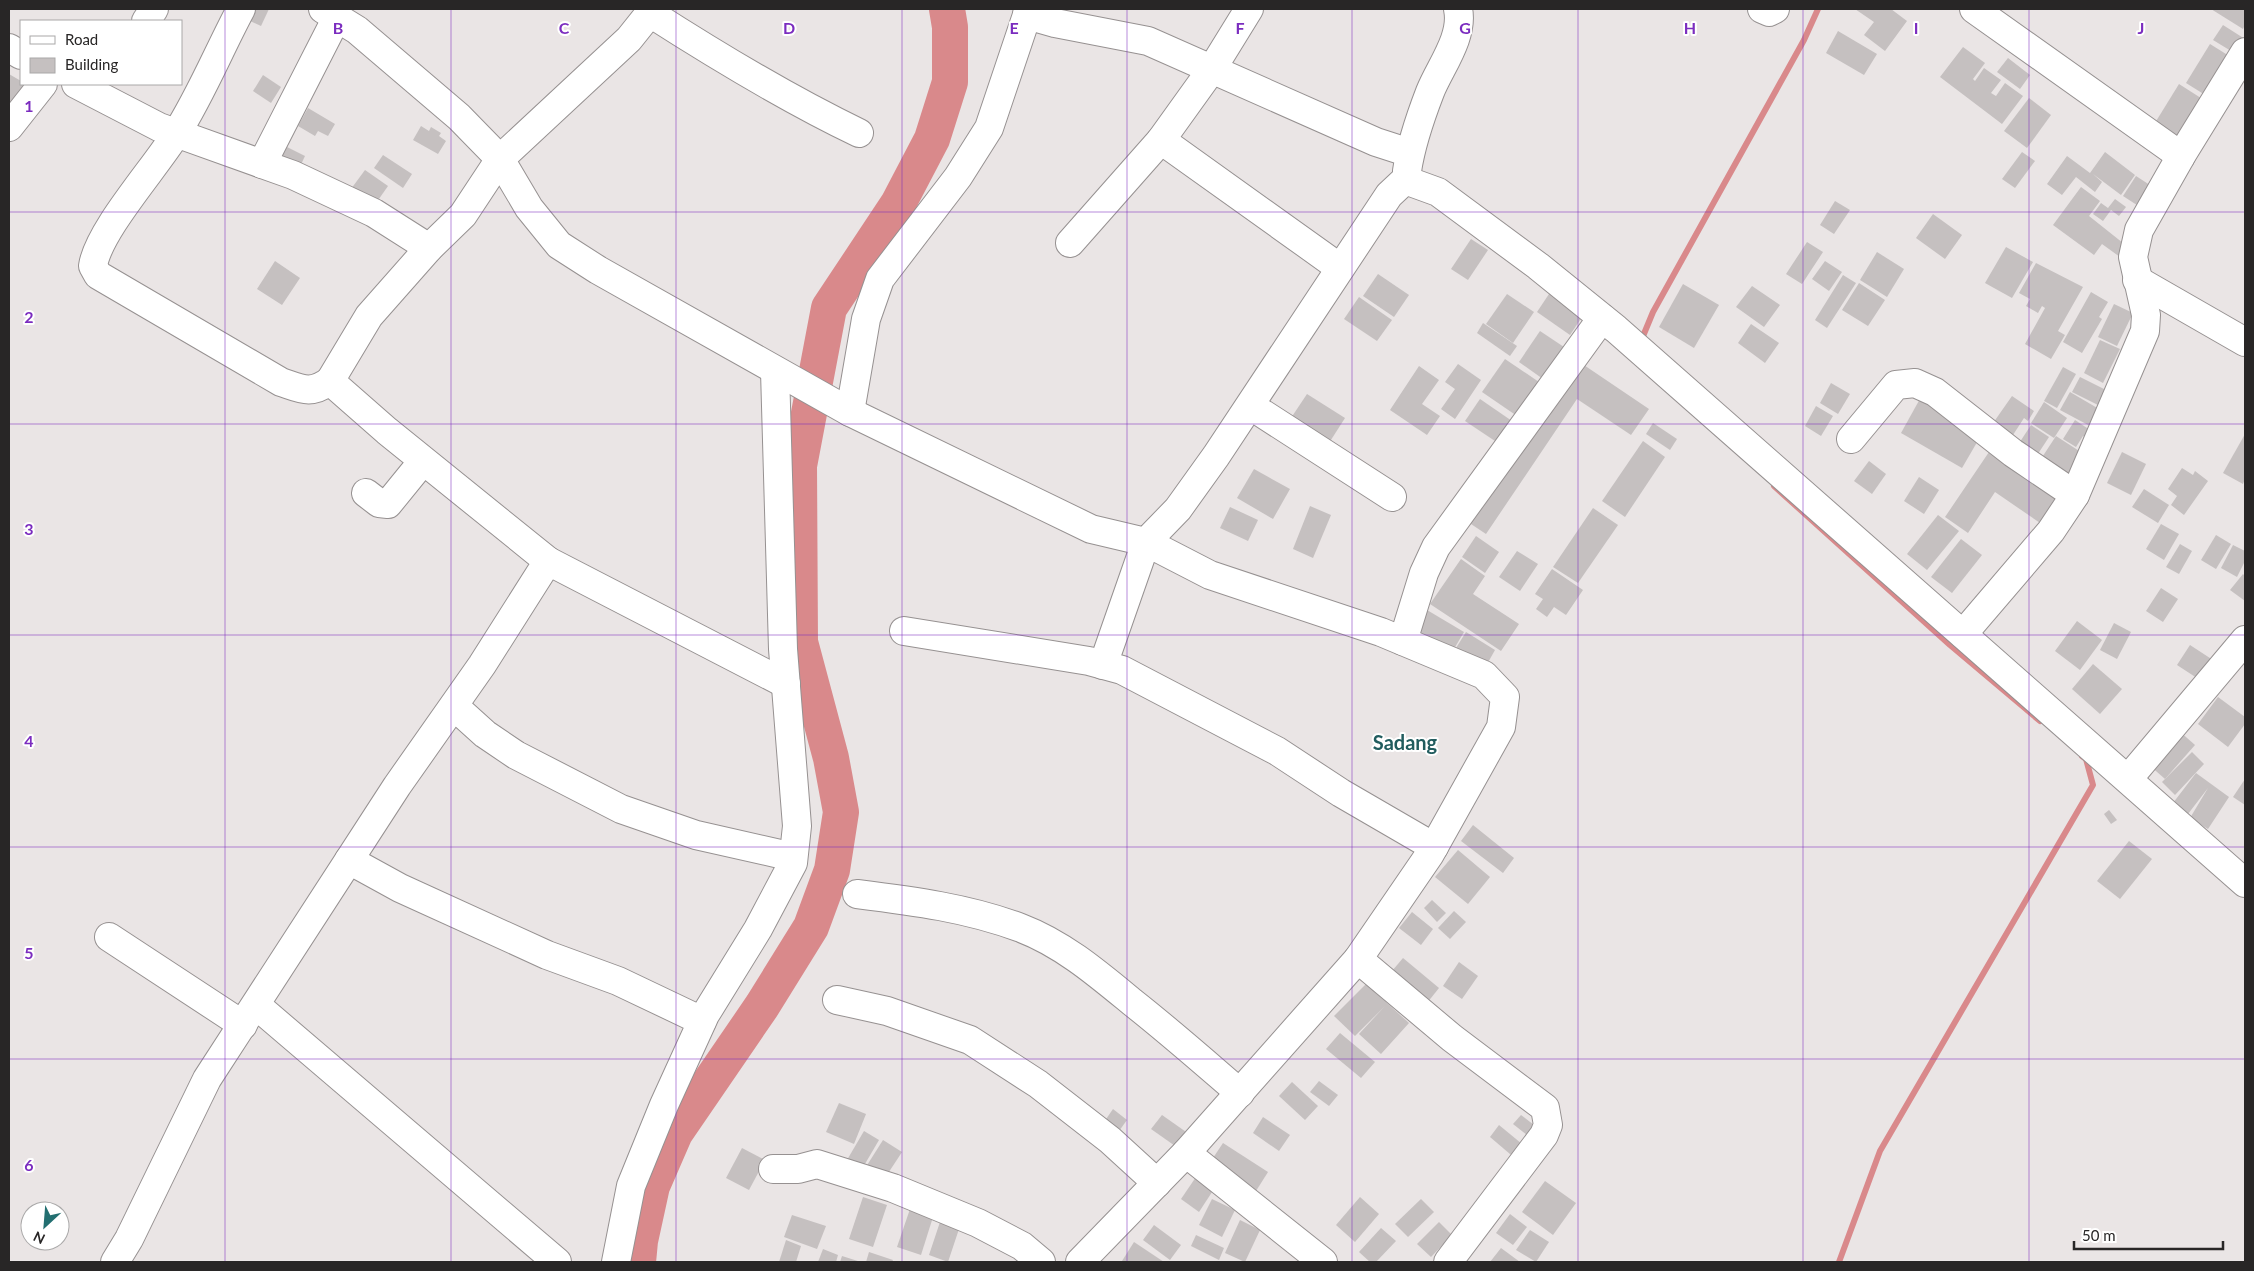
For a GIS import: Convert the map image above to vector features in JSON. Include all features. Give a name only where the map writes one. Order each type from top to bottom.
[{"type":"street","points":[[147,20],[154,9]]},
{"type":"street","points":[[241,9],[176,134],[109,229],[94,253],[93,266],[98,275],[281,382],[307,390],[320,388],[330,381],[370,316],[430,248],[463,215],[500,159],[629,39],[651,11],[693,41],[815,112],[859,133]]},
{"type":"street","points":[[1070,243],[1161,140],[1212,69],[1249,9]]},
{"type":"street","points":[[1103,665],[1146,542],[1178,509],[1251,406],[1407,167],[1431,90],[1459,25],[1458,9]]},
{"type":"street","points":[[1762,9],[1769,12],[1775,9]]},
{"type":"street","points":[[1974,9],[2181,156]]},
{"type":"street","points":[[850,412],[866,319],[880,279],[958,177],[989,128],[1028,12],[1148,41],[1376,142],[1438,192],[1538,266],[1658,364],[2245,883]]},
{"type":"street","points":[[262,164],[330,13],[357,30],[458,117],[500,159],[529,208],[559,245],[598,270],[850,412],[1091,529],[1146,542],[1210,575],[1402,641],[1484,675],[1505,697],[1501,727],[1434,847],[1358,960],[1157,1183],[1093,1258]]},
{"type":"street","points":[[9,48],[20,54]]},
{"type":"street","points":[[1963,634],[2051,531],[2075,494],[2145,331],[2147,322],[2133,256],[2139,230],[2181,156],[2245,52]]},
{"type":"street","points":[[9,126],[42,85]]},
{"type":"street","points":[[78,85],[159,128],[293,175],[374,213],[430,248]]},
{"type":"street","points":[[1161,140],[1340,268]]},
{"type":"street","points":[[2137,280],[2245,342]]},
{"type":"street","points":[[1402,641],[1424,573],[1436,547],[1609,324]]},
{"type":"street","points":[[616,1262],[631,1186],[664,1106],[702,1022],[784,883],[793,857],[797,826],[783,649],[782,374]]},
{"type":"street","points":[[330,381],[423,461],[548,561],[786,684]]},
{"type":"street","points":[[1851,439],[1896,385],[1916,383],[1935,392],[2013,454],[2075,494]]},
{"type":"street","points":[[1251,406],[1392,497]]},
{"type":"street","points":[[366,493],[379,503],[388,504],[423,461]]},
{"type":"street","points":[[115,1262],[129,1239],[207,1079],[349,860],[482,665],[548,561]]},
{"type":"street","points":[[904,631],[1103,665],[1122,670],[1234,727],[1434,847]]},
{"type":"street","points":[[2128,779],[2245,640]]},
{"type":"street","points":[[454,706],[485,734],[516,755],[621,809],[696,835],[793,857]]},
{"type":"street","points":[[349,860],[409,892],[547,955],[618,981],[702,1022]]},
{"type":"street","points":[[857,894],[916,901],[970,912],[1022,928],[1056,945],[1088,966],[1125,995],[1240,1093]]},
{"type":"street","points":[[109,936],[249,1015],[557,1262]]},
{"type":"street","points":[[1358,960],[1452,1038],[1545,1108],[1548,1125],[1544,1135],[1448,1262]]},
{"type":"street","points":[[837,1000],[886,1011],[970,1040],[1046,1090],[1110,1140],[1157,1183]]},
{"type":"street","points":[[1186,1153],[1323,1262]]},
{"type":"street","points":[[774,1169],[798,1169],[817,1164],[893,1188],[978,1223],[1022,1246],[1041,1262]]},
{"type":"building","points":[[253,9],[269,9],[261,26],[248,20]]},
{"type":"building","points":[[1855,9],[1891,9],[1907,21],[1885,51],[1864,35],[1874,22]]},
{"type":"building","points":[[2211,9],[2245,9],[2245,25],[2243,29]]},
{"type":"building","points":[[2223,25],[2245,39],[2236,54],[2213,40]]},
{"type":"building","points":[[1838,31],[1877,54],[1864,75],[1826,53]]},
{"type":"building","points":[[2210,44],[2234,59],[2210,98],[2186,83]]},
{"type":"building","points":[[1963,47],[1985,63],[1973,79],[1975,81],[1984,68],[2001,80],[1991,93],[1996,96],[2005,83],[2023,96],[2002,124],[1940,77]]},
{"type":"building","points":[[2008,58],[2030,75],[2020,89],[1997,72]]},
{"type":"building","points":[[9,74],[20,80],[20,85],[29,86],[9,108]]},
{"type":"building","points":[[263,75],[281,87],[271,103],[253,91]]},
{"type":"building","points":[[2179,84],[2204,100],[2175,147],[2150,131]]},
{"type":"building","points":[[2029,98],[2051,115],[2027,148],[2004,131]]},
{"type":"building","points":[[308,108],[335,124],[328,136],[318,131],[315,136],[298,126]]},
{"type":"building","points":[[421,126],[429,131],[431,127],[441,133],[439,136],[446,141],[438,154],[413,140]]},
{"type":"building","points":[[285,146],[305,156],[297,173],[277,164]]},
{"type":"building","points":[[2022,152],[2035,161],[2015,188],[2002,179]]},
{"type":"building","points":[[2105,152],[2135,175],[2121,195],[2093,174],[2102,182],[2095,192],[2076,177],[2062,195],[2047,184],[2067,156],[2090,173]]},
{"type":"building","points":[[383,155],[412,174],[403,188],[374,168]]},
{"type":"building","points":[[365,170],[388,186],[374,206],[351,189]]},
{"type":"building","points":[[2136,176],[2156,189],[2143,209],[2123,196]]},
{"type":"building","points":[[2081,187],[2100,201],[2089,216],[2128,247],[2120,257],[2102,244],[2094,255],[2053,225]]},
{"type":"building","points":[[2115,199],[2126,207],[2119,216],[2111,210],[2103,221],[2093,214],[2101,203],[2108,208]]},
{"type":"building","points":[[1835,201],[1850,210],[1834,234],[1820,225]]},
{"type":"building","points":[[1933,214],[1962,235],[1945,259],[1916,238]]},
{"type":"building","points":[[1471,239],[1488,250],[1468,280],[1451,269]]},
{"type":"building","points":[[1807,242],[1823,252],[1802,284],[1786,274]]},
{"type":"building","points":[[2006,247],[2033,262],[2012,298],[1985,283]]},
{"type":"building","points":[[1877,252],[1904,269],[1887,297],[1860,280]]},
{"type":"building","points":[[275,261],[300,278],[282,305],[257,289]]},
{"type":"building","points":[[1825,261],[1842,272],[1829,291],[1812,279]]},
{"type":"building","points":[[2036,263],[2083,287],[2058,331],[2065,335],[2051,359],[2025,344],[2045,308],[2042,306],[2038,313],[2026,306],[2030,299],[2019,293]]},
{"type":"building","points":[[1378,274],[1409,295],[1394,317],[1363,296]]},
{"type":"building","points":[[1843,275],[1856,283],[1827,328],[1815,320]]},
{"type":"building","points":[[1859,283],[1885,300],[1868,326],[1842,310]]},
{"type":"building","points":[[1683,284],[1719,305],[1694,348],[1659,327]]},
{"type":"building","points":[[1752,286],[1780,305],[1764,327],[1736,307]]},
{"type":"building","points":[[1551,291],[1584,314],[1570,335],[1537,312]]},
{"type":"building","points":[[2091,292],[2108,302],[2099,317],[2102,319],[2082,353],[2063,342]]},
{"type":"building","points":[[1507,294],[1534,312],[1513,343],[1486,324]]},
{"type":"building","points":[[1359,297],[1392,320],[1377,341],[1344,319]]},
{"type":"building","points":[[2114,304],[2133,313],[2117,346],[2098,337]]},
{"type":"building","points":[[1483,323],[1517,346],[1510,356],[1477,333]]},
{"type":"building","points":[[1751,324],[1779,343],[1765,363],[1738,343]]},
{"type":"building","points":[[1540,331],[1564,347],[1543,379],[1519,362]]},
{"type":"building","points":[[2100,340],[2120,349],[2103,383],[2084,373]]},
{"type":"building","points":[[1505,359],[1539,382],[1517,416],[1482,392]]},
{"type":"building","points":[[1575,359],[1649,409],[1631,435],[1577,399],[1486,534],[1465,520]]},
{"type":"building","points":[[1458,364],[1481,380],[1455,419],[1441,409],[1455,389],[1445,382]]},
{"type":"building","points":[[1419,366],[1439,380],[1422,404],[1440,416],[1427,435],[1390,410]]},
{"type":"building","points":[[2063,367],[2076,374],[2057,408],[2044,401]]},
{"type":"building","points":[[2080,377],[2108,391],[2100,406],[2072,392]]},
{"type":"building","points":[[1831,383],[1850,394],[1838,414],[1820,403]]},
{"type":"building","points":[[2070,392],[2099,409],[2090,426],[2060,410]]},
{"type":"building","points":[[1307,394],[1345,418],[1329,443],[1291,418]]},
{"type":"building","points":[[2012,396],[2034,411],[2028,421],[2024,418],[2011,438],[1991,426]]},
{"type":"building","points":[[1921,397],[1983,432],[1962,468],[1901,433]]},
{"type":"building","points":[[1480,399],[1512,421],[1498,443],[1465,421]]},
{"type":"building","points":[[2044,402],[2067,418],[2054,438],[2031,423]]},
{"type":"building","points":[[1816,406],[1833,416],[1821,436],[1805,426]]},
{"type":"building","points":[[2075,420],[2099,436],[2094,443],[2083,436],[2076,447],[2063,439]]},
{"type":"building","points":[[1653,423],[1677,439],[1670,450],[1646,434]]},
{"type":"building","points":[[2031,425],[2049,437],[2032,463],[2014,451]]},
{"type":"building","points":[[2245,434],[2245,479],[2243,484],[2223,473]]},
{"type":"building","points":[[2056,436],[2090,458],[2073,484],[2039,462]]},
{"type":"building","points":[[1643,441],[1665,457],[1625,517],[1602,501]]},
{"type":"building","points":[[1989,452],[2060,500],[2043,525],[1995,492],[1968,533],[1945,517]]},
{"type":"building","points":[[2122,452],[2146,464],[2131,495],[2107,483]]},
{"type":"building","points":[[1869,461],[1886,474],[1872,494],[1854,481]]},
{"type":"building","points":[[2182,468],[2193,475],[2195,471],[2208,481],[2184,515],[2171,505],[2177,496],[2168,489]]},
{"type":"building","points":[[1254,469],[1290,489],[1273,519],[1237,498]]},
{"type":"building","points":[[1919,477],[1939,490],[1924,514],[1904,501]]},
{"type":"building","points":[[2144,489],[2169,505],[2158,523],[2132,507]]},
{"type":"building","points":[[1310,506],[1331,515],[1313,558],[1293,549]]},
{"type":"building","points":[[1230,507],[1258,520],[1248,541],[1220,528]]},
{"type":"building","points":[[1593,508],[1618,525],[1578,583],[1553,567]]},
{"type":"building","points":[[1938,515],[1959,531],[1927,570],[1907,554]]},
{"type":"building","points":[[2161,524],[2179,534],[2164,560],[2146,549]]},
{"type":"building","points":[[2216,535],[2231,544],[2216,569],[2201,560]]},
{"type":"building","points":[[1476,536],[1499,552],[1485,573],[1462,557]]},
{"type":"building","points":[[1961,539],[1982,555],[1952,593],[1931,577]]},
{"type":"building","points":[[2180,544],[2192,551],[2179,574],[2166,567]]},
{"type":"building","points":[[2233,545],[2245,551],[2245,561],[2237,577],[2221,568]]},
{"type":"building","points":[[1517,551],[1538,564],[1520,591],[1499,577]]},
{"type":"building","points":[[1461,559],[1485,576],[1473,594],[1519,624],[1501,651],[1430,604]]},
{"type":"building","points":[[1552,569],[1583,590],[1566,615],[1554,607],[1547,617],[1536,609],[1543,599],[1535,594]]},
{"type":"building","points":[[2243,574],[2245,576],[2245,601],[2230,590]]},
{"type":"building","points":[[2161,588],[2178,599],[2163,622],[2146,611]]},
{"type":"building","points":[[1427,610],[1464,632],[1451,654],[1414,631]]},
{"type":"building","points":[[2077,621],[2102,640],[2080,670],[2055,651]]},
{"type":"building","points":[[2114,623],[2131,632],[2117,659],[2100,650]]},
{"type":"building","points":[[1466,632],[1495,650],[1486,666],[1456,648]]},
{"type":"building","points":[[2190,645],[2216,662],[2203,682],[2177,665]]},
{"type":"building","points":[[2093,664],[2122,689],[2100,714],[2072,689]]},
{"type":"building","points":[[2218,697],[2245,717],[2245,724],[2228,747],[2198,724]]},
{"type":"building","points":[[2178,730],[2195,745],[2165,779],[2148,764]]},
{"type":"building","points":[[2192,752],[2204,764],[2175,795],[2162,782]]},
{"type":"building","points":[[2196,773],[2229,797],[2208,829],[2190,818],[2208,788],[2188,814],[2173,803]]},
{"type":"building","points":[[2245,779],[2245,805],[2233,797]]},
{"type":"building","points":[[2109,810],[2117,820],[2111,824],[2104,814]]},
{"type":"building","points":[[1473,825],[1514,858],[1503,873],[1461,841]]},
{"type":"building","points":[[2129,841],[2152,859],[2120,899],[2097,881]]},
{"type":"building","points":[[1458,850],[1490,877],[1468,904],[1435,877]]},
{"type":"building","points":[[1432,900],[1446,913],[1437,922],[1424,908]]},
{"type":"building","points":[[1454,911],[1466,922],[1450,939],[1438,928]]},
{"type":"building","points":[[1412,912],[1433,929],[1421,945],[1399,928]]},
{"type":"building","points":[[1403,958],[1439,988],[1423,1008],[1387,977]]},
{"type":"building","points":[[1459,962],[1478,976],[1462,999],[1443,986]]},
{"type":"building","points":[[1366,984],[1409,1023],[1381,1054],[1359,1034],[1385,1006],[1355,1036],[1334,1016]]},
{"type":"building","points":[[1340,1033],[1375,1062],[1361,1078],[1326,1049]]},
{"type":"building","points":[[1319,1081],[1338,1095],[1329,1106],[1310,1092]]},
{"type":"building","points":[[1292,1082],[1318,1106],[1305,1120],[1279,1096]]},
{"type":"building","points":[[839,1103],[866,1114],[854,1144],[826,1132]]},
{"type":"building","points":[[1113,1109],[1127,1120],[1114,1138],[1100,1128]]},
{"type":"building","points":[[1162,1115],[1189,1134],[1178,1148],[1151,1129]]},
{"type":"building","points":[[1521,1115],[1534,1125],[1527,1135],[1513,1124]]},
{"type":"building","points":[[1263,1117],[1290,1135],[1279,1151],[1253,1133]]},
{"type":"building","points":[[1499,1125],[1527,1148],[1517,1160],[1490,1137]]},
{"type":"building","points":[[864,1131],[879,1140],[862,1169],[847,1160]]},
{"type":"building","points":[[883,1140],[902,1152],[883,1181],[864,1170]]},
{"type":"building","points":[[1223,1143],[1268,1172],[1256,1191],[1211,1161]]},
{"type":"building","points":[[742,1148],[765,1160],[749,1190],[726,1178]]},
{"type":"building","points":[[1196,1177],[1214,1189],[1199,1212],[1181,1199]]},
{"type":"building","points":[[1545,1181],[1576,1203],[1553,1235],[1522,1212]]},
{"type":"building","points":[[863,1197],[887,1205],[873,1247],[849,1239]]},
{"type":"building","points":[[1360,1197],[1379,1214],[1355,1242],[1336,1225]]},
{"type":"building","points":[[1212,1199],[1235,1210],[1222,1237],[1199,1225]]},
{"type":"building","points":[[1421,1199],[1434,1212],[1408,1237],[1395,1224]]},
{"type":"building","points":[[910,1209],[933,1217],[921,1255],[897,1247]]},
{"type":"building","points":[[1510,1214],[1527,1227],[1513,1245],[1496,1233]]},
{"type":"building","points":[[792,1215],[826,1226],[817,1249],[784,1237]]},
{"type":"building","points":[[1240,1220],[1260,1230],[1245,1262],[1225,1253]]},
{"type":"building","points":[[940,1222],[959,1229],[948,1262],[929,1255]]},
{"type":"building","points":[[1439,1222],[1452,1235],[1431,1257],[1417,1244]]},
{"type":"building","points":[[1154,1225],[1181,1245],[1170,1260],[1143,1240]]},
{"type":"building","points":[[1381,1228],[1396,1241],[1376,1262],[1370,1262],[1359,1252]]},
{"type":"building","points":[[1530,1230],[1549,1242],[1536,1262],[1516,1250]]},
{"type":"building","points":[[1196,1235],[1224,1248],[1219,1260],[1191,1246]]},
{"type":"building","points":[[786,1240],[801,1246],[796,1262],[779,1262]]},
{"type":"building","points":[[1134,1242],[1164,1262],[1122,1261]]},
{"type":"building","points":[[1501,1248],[1520,1262],[1490,1262]]},
{"type":"building","points":[[823,1249],[838,1255],[836,1262],[818,1262]]},
{"type":"building","points":[[869,1252],[893,1260],[892,1262],[866,1262]]},
{"type":"building","points":[[842,1256],[861,1262],[840,1262]]},
{"type":"waterway","points":[[638,1262],[640,1241],[652,1186],[675,1133],[762,1006],[811,927],[832,870],[841,812],[831,758],[800,642],[799,466],[829,308],[898,204],[932,139],[950,82],[950,27],[947,9]]},
{"type":"waterway","points":[[1641,341],[1653,312],[1804,40],[1818,9]]},
{"type":"waterway","points":[[1774,486],[1950,645],[2040,721]]},
{"type":"waterway","points":[[1839,1262],[1880,1151],[2093,785],[2086,759],[2082,756]]},
{"type":"district","name":"Sadang","points":[[1405,742]]}]
